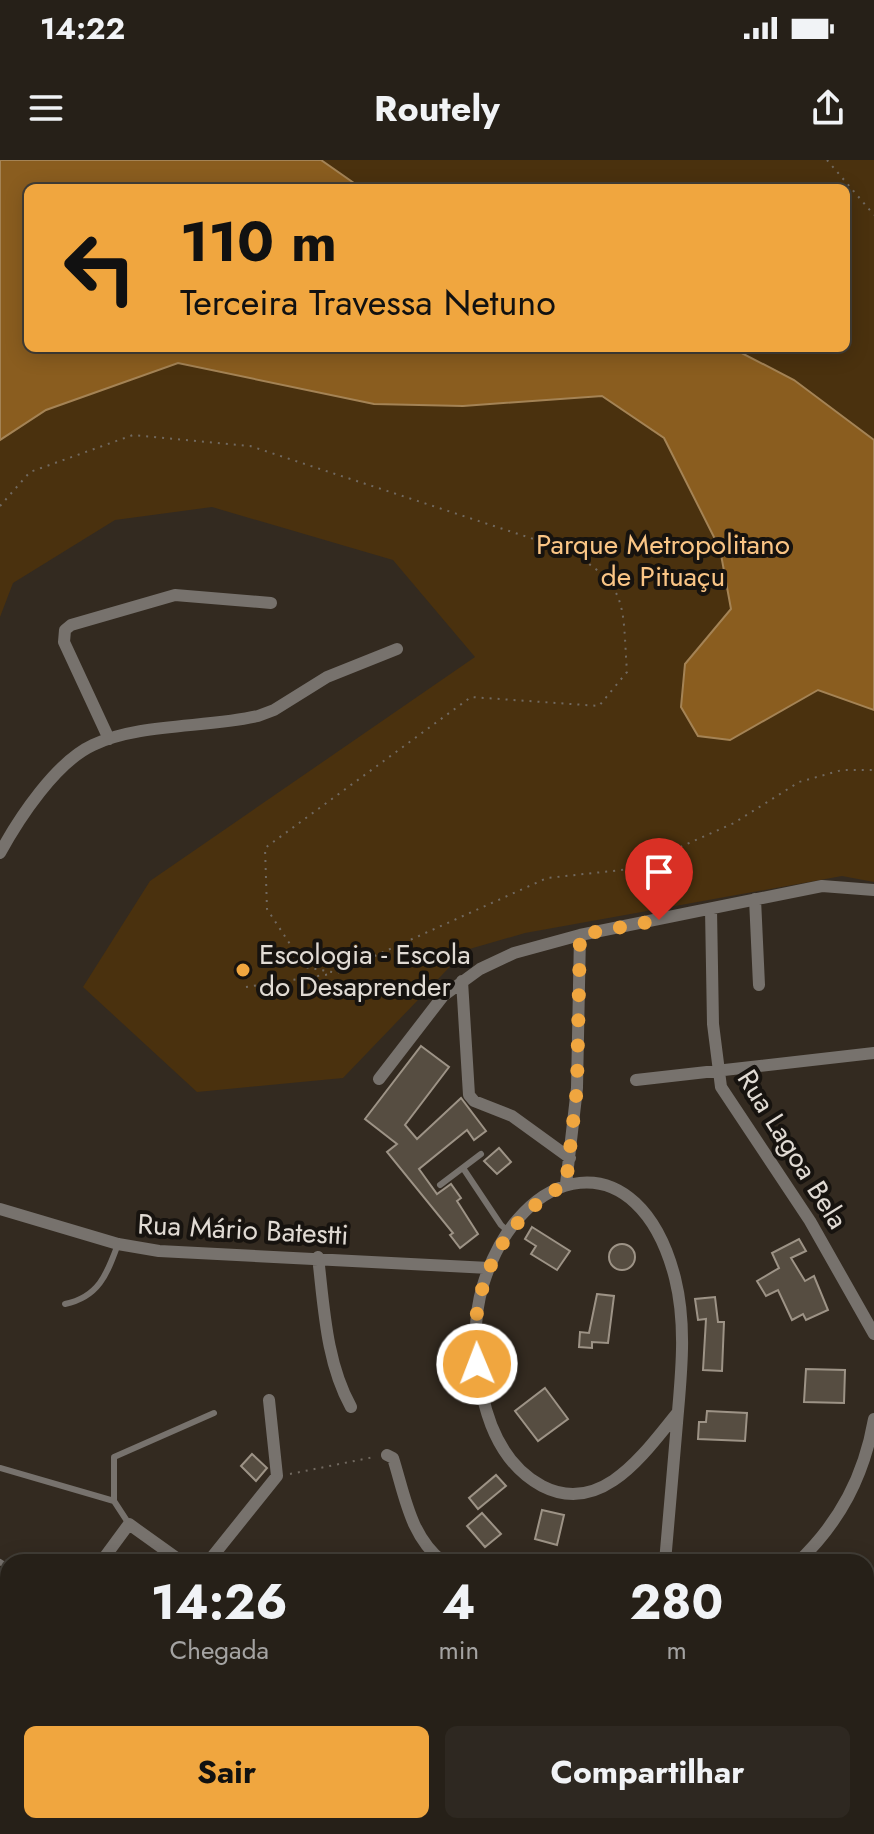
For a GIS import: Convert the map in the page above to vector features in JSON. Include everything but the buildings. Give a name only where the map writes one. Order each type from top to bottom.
[{"type":"street","points":[[109,739],[90,690],[64,642],[65,630],[71,625],[175,595],[271,603]]},
{"type":"street","points":[[0,853],[25,811],[71,760],[109,739],[258,716],[281,706],[327,677],[397,649]]},
{"type":"street","points":[[379,1079],[443,996],[462,981],[514,953],[580,935],[822,886],[874,890]]},
{"type":"street","points":[[755,899],[759,985]]},
{"type":"street","points":[[711,909],[718,1073]]},
{"type":"street","points":[[566,1184],[578,1064],[580,935]]},
{"type":"street","points":[[462,981],[469,1095],[474,1101],[512,1116],[570,1158]]},
{"type":"street","points":[[636,1080],[874,1053]]},
{"type":"street","name":"Rua Lagoa Bela","points":[[718,1073],[725,1095],[757,1137],[803,1210],[874,1334]]},
{"type":"street","points":[[666,1554],[678,1412],[683,1343],[675,1279],[664,1245],[652,1222],[629,1197],[598,1182],[566,1184],[533,1204],[509,1232],[489,1268],[476,1332],[480,1380],[497,1439],[507,1457],[524,1476],[549,1490],[570,1494],[607,1485],[637,1462],[678,1412]]},
{"type":"street","name":"Rua Mário Batestti","points":[[0,1209],[118,1244],[159,1251],[489,1268]]},
{"type":"street","points":[[318,1257],[329,1342],[340,1385],[351,1407]]},
{"type":"street","points":[[214,1554],[277,1476],[269,1400]]},
{"type":"street","points":[[806,1554],[822,1537],[857,1482],[874,1419]]},
{"type":"street","points":[[387,1455],[394,1462],[408,1513],[419,1537],[435,1554]]},
{"type":"street","points":[[107,1554],[129,1524],[171,1554]]},
{"type":"lane","points":[[440,1185],[481,1154]]},
{"type":"lane","points":[[463,1168],[501,1225],[509,1232]]},
{"type":"lane","points":[[65,1304],[79,1301],[98,1289],[118,1244]]},
{"type":"lane","points":[[129,1524],[114,1501],[114,1457],[214,1413]]},
{"type":"lane","points":[[0,1468],[114,1501]]},
{"type":"path","points":[[827,160],[848,184]]},
{"type":"path","points":[[850,187],[874,215]]},
{"type":"path","points":[[0,506],[30,472],[133,435],[250,446],[564,549],[592,564],[622,598],[627,672],[599,706],[471,697],[265,848],[267,909],[305,967],[337,973]]},
{"type":"path","points":[[246,987],[337,973],[547,878],[631,869],[734,823],[799,782],[842,770],[874,770]]},
{"type":"path","points":[[277,1476],[387,1455]]},
{"type":"green space","name":"Parque Metropolitano de Pituaçu","points":[[0,160],[874,160],[874,882],[842,876],[525,933],[466,950],[343,1078],[197,1092],[83,987],[150,881],[475,657],[393,560],[212,507],[115,520],[13,583],[0,617]]},
{"type":"shaded area","points":[[0,160],[321,160],[355,184],[24,184],[24,352],[740,352],[794,380],[874,440],[874,710],[818,690],[730,740],[698,736],[681,707],[685,664],[731,609],[720,549],[664,438],[602,396],[463,406],[374,404],[178,363],[46,410],[0,440]]},
{"type":"place","name":"Escologia - Escola do Desaprender","points":[[243,970]]},
{"type":"route","points":[[477,1364],[474,1347],[477,1318],[489,1268],[519,1219],[533,1204],[566,1184],[577,1088],[580,935],[659,920]]}]
